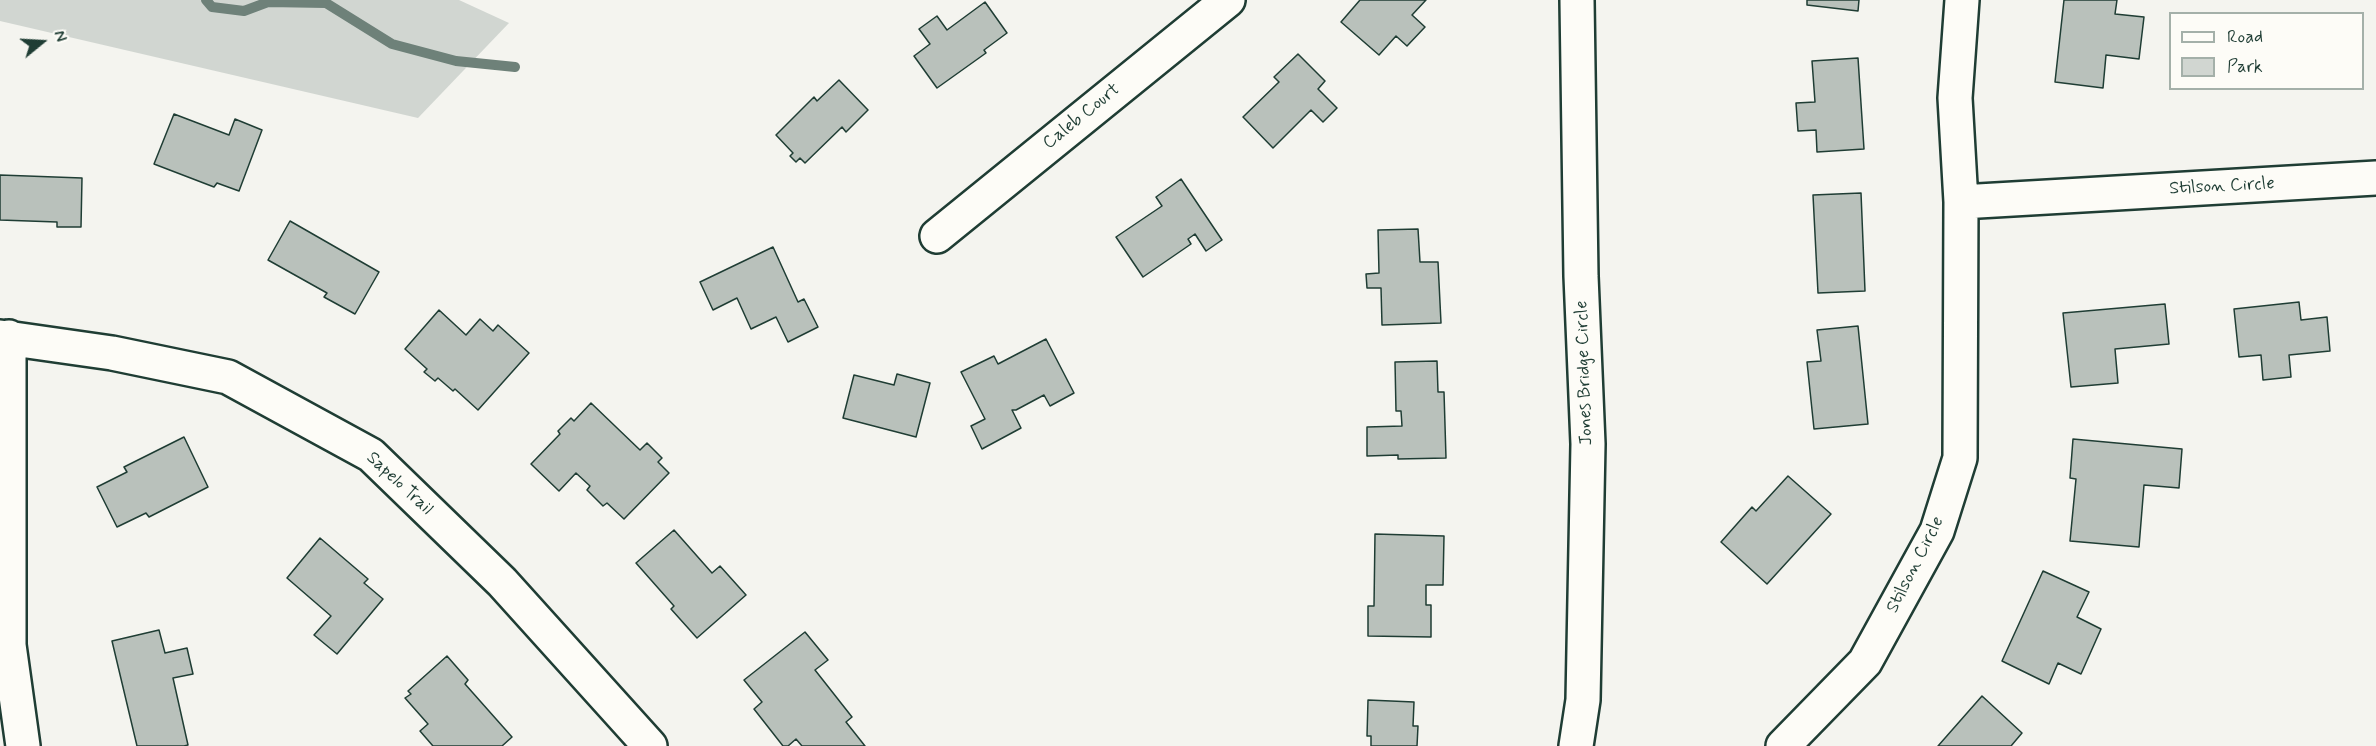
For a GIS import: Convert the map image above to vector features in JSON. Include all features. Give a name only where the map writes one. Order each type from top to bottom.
[{"type":"street","name":"Caleb Court","points":[[937,236],[1228,0]]},
{"type":"street","name":"Jones Bridge Circle","points":[[1576,0],[1581,276],[1588,444],[1583,700],[1576,746]]},
{"type":"street","name":"Stilson Circle","points":[[1783,746],[1866,662],[1937,531],[1960,458],[1961,202],[1955,98],[1962,0]]},
{"type":"street","name":"Stilson Circle","points":[[1961,202],[2376,178]]},
{"type":"street","points":[[4,337],[9,645],[23,746]]},
{"type":"street","name":"Sapelo Trail","points":[[4,337],[112,353],[228,378],[372,455],[502,582],[650,746]]},
{"type":"green space","points":[[0,0],[459,0],[509,23],[418,118],[0,21]]},
{"type":"building","points":[[1360,0],[1426,0],[1412,15],[1425,27],[1407,46],[1396,36],[1379,55],[1341,22]]},
{"type":"building","points":[[1807,0],[1859,0],[1858,11],[1807,5]]},
{"type":"building","points":[[2064,0],[2117,0],[2115,14],[2144,17],[2139,59],[2106,55],[2103,88],[2055,82]]},
{"type":"building","points":[[985,2],[1007,33],[984,50],[986,53],[937,88],[914,56],[930,44],[919,29],[937,16],[947,30]]},
{"type":"building","points":[[1298,54],[1325,81],[1318,89],[1337,108],[1323,122],[1311,110],[1273,148],[1243,117],[1279,82],[1274,77]]},
{"type":"building","points":[[1858,58],[1864,149],[1817,152],[1816,130],[1798,131],[1796,103],[1815,102],[1812,61]]},
{"type":"building","points":[[839,80],[868,110],[846,132],[842,127],[805,163],[800,158],[796,162],[790,156],[793,153],[776,135],[814,97],[817,101]]},
{"type":"building","points":[[174,114],[229,135],[235,119],[262,130],[239,191],[217,183],[214,187],[154,164]]},
{"type":"building","points":[[0,175],[82,178],[81,227],[57,227],[57,222],[0,220]]},
{"type":"building","points":[[1181,179],[1222,240],[1206,251],[1195,234],[1188,239],[1191,244],[1143,277],[1116,237],[1162,206],[1156,197]]},
{"type":"building","points":[[1861,193],[1865,291],[1818,293],[1813,195]]},
{"type":"building","points":[[290,221],[379,272],[355,314],[324,297],[327,293],[268,260]]},
{"type":"building","points":[[1418,229],[1420,262],[1438,262],[1441,323],[1382,325],[1381,288],[1367,288],[1366,274],[1379,273],[1378,230]]},
{"type":"building","points":[[773,247],[798,302],[804,299],[818,327],[788,342],[776,317],[751,329],[737,298],[713,310],[700,282]]},
{"type":"building","points":[[2299,302],[2301,320],[2327,317],[2330,351],[2289,355],[2291,377],[2263,380],[2261,355],[2239,357],[2234,309]]},
{"type":"building","points":[[2165,304],[2169,344],[2115,349],[2118,383],[2071,387],[2063,313]]},
{"type":"building","points":[[439,310],[466,335],[480,319],[493,331],[498,325],[529,353],[478,410],[455,389],[453,391],[438,378],[435,381],[424,372],[427,369],[405,349]]},
{"type":"building","points":[[1858,326],[1868,424],[1814,429],[1807,362],[1821,361],[1817,330]]},
{"type":"building","points":[[1046,339],[1074,393],[1050,406],[1044,395],[1012,410],[1021,428],[982,449],[971,426],[985,419],[961,372],[994,356],[998,364]]},
{"type":"building","points":[[1437,361],[1438,392],[1444,392],[1446,458],[1398,459],[1398,455],[1367,456],[1367,427],[1402,426],[1401,411],[1396,411],[1395,362]]},
{"type":"building","points":[[897,374],[930,383],[916,437],[843,418],[854,375],[894,385]]},
{"type":"building","points":[[591,403],[640,450],[647,443],[662,458],[658,462],[669,473],[624,519],[607,503],[603,506],[587,490],[590,486],[576,473],[559,491],[531,464],[560,434],[558,431],[571,418],[574,421]]},
{"type":"building","points":[[184,437],[208,487],[149,517],[146,513],[117,527],[97,487],[127,472],[124,467]]},
{"type":"building","points":[[2073,439],[2182,449],[2179,488],[2144,485],[2139,547],[2070,541],[2076,479],[2070,478]]},
{"type":"building","points":[[1788,476],[1831,514],[1767,584],[1721,542],[1752,507],[1756,511]]},
{"type":"building","points":[[674,530],[712,573],[720,566],[746,595],[697,638],[671,609],[674,606],[636,563]]},
{"type":"building","points":[[1375,534],[1444,536],[1443,585],[1426,585],[1426,605],[1431,605],[1431,637],[1368,636],[1368,606],[1374,606]]},
{"type":"building","points":[[320,538],[368,579],[364,583],[383,599],[337,654],[314,635],[331,616],[287,578]]},
{"type":"building","points":[[2043,571],[2089,592],[2077,617],[2101,629],[2081,674],[2058,663],[2049,684],[2002,661]]},
{"type":"building","points":[[159,630],[165,653],[187,648],[193,674],[173,678],[188,745],[184,746],[137,746],[112,641]]},
{"type":"building","points":[[805,632],[828,660],[815,670],[852,717],[846,722],[865,746],[802,746],[796,739],[788,746],[783,746],[754,709],[762,702],[744,680]]},
{"type":"building","points":[[447,656],[468,680],[465,684],[512,737],[502,746],[433,746],[420,731],[428,724],[405,698],[411,694],[408,691]]},
{"type":"building","points":[[1982,696],[2022,733],[2011,746],[1938,746]]},
{"type":"building","points":[[1368,700],[1414,702],[1413,726],[1418,726],[1417,746],[1371,746],[1371,736],[1367,736]]},
{"type":"waterway","points":[[206,0],[212,7],[244,11],[268,2],[326,3],[392,44],[456,61],[515,67]]}]
